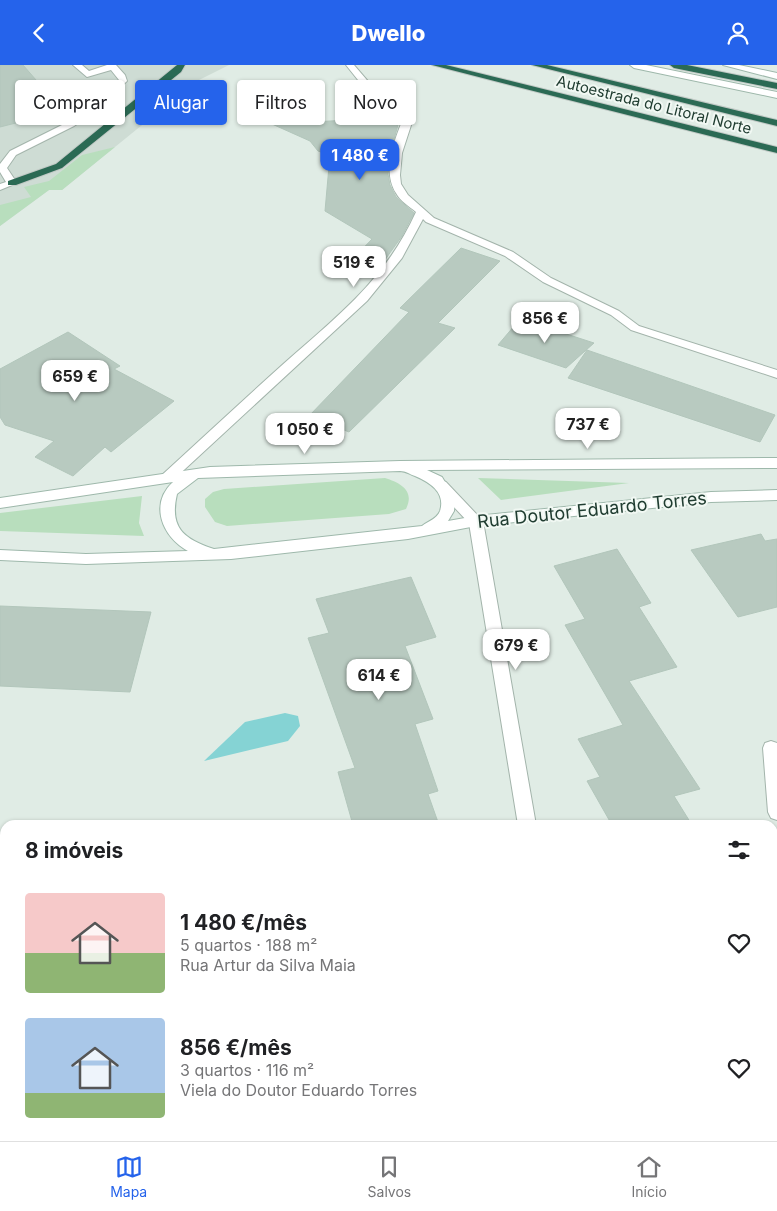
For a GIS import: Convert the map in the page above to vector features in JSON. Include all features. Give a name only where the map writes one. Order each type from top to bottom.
[{"type":"highway","points":[[12,183],[59,166],[178,71],[181,65]]},
{"type":"highway","name":"Autoestrada do Litoral Norte","points":[[436,65],[777,150]]},
{"type":"highway","name":"Autoestrada do Litoral Norte","points":[[536,65],[777,123]]},
{"type":"highway","points":[[674,65],[777,86]]},
{"type":"main road","points":[[0,187],[12,183],[1,167],[13,153],[71,124],[92,110],[123,81],[122,77],[112,66],[87,74],[77,65]]},
{"type":"main road","points":[[634,65],[777,95]]},
{"type":"main road","points":[[726,65],[777,76]]},
{"type":"main road","points":[[350,66],[369,89],[410,113],[401,138],[395,178],[400,193],[430,220],[508,254],[546,279],[614,313],[635,328],[777,374]]},
{"type":"main road","points":[[167,478],[359,302],[392,267],[414,230],[421,211]]},
{"type":"main road","name":"Rua Doutor Eduardo Torres","points":[[0,503],[210,472],[400,465],[777,463]]},
{"type":"main road","name":"Rua Doutor Eduardo Torres","points":[[400,465],[424,473],[437,480],[448,499],[447,511],[441,521],[428,528],[408,534]]},
{"type":"main road","name":"Rua Doutor Eduardo Torres","points":[[210,472],[183,481],[171,491],[168,520],[173,530],[182,540],[196,549],[210,553],[231,553]]},
{"type":"main road","points":[[437,480],[476,521],[526,820]]},
{"type":"main road","name":"Rua Doutor Eduardo Torres","points":[[0,555],[86,559],[147,559],[231,553],[408,534],[476,521],[710,497],[777,495]]},
{"type":"main road","points":[[771,748],[777,812]]},
{"type":"shaded area","points":[[0,65],[229,65],[199,80],[135,80],[135,125],[142,125],[62,190],[49,190],[0,226]]},
{"type":"green space","points":[[115,147],[62,190],[49,190],[0,226],[0,205],[31,197],[24,187],[49,181],[82,155]]},
{"type":"green space","points":[[385,478],[401,485],[408,493],[406,509],[389,514],[227,526],[215,522],[205,507],[205,499],[213,492],[224,489]]},
{"type":"green space","points":[[478,478],[629,483],[501,500]]},
{"type":"green space","points":[[142,496],[139,523],[144,536],[0,531],[0,513]]},
{"type":"water","points":[[285,713],[298,716],[300,726],[288,741],[204,761],[245,722]]},
{"type":"building","points":[[0,65],[23,65],[36,80],[15,80],[15,123],[0,127]]},
{"type":"building","points":[[325,121],[335,121],[335,125],[398,125],[390,153],[388,174],[390,185],[396,197],[414,213],[402,236],[377,271],[351,261],[372,239],[325,211],[330,155],[318,151],[310,141],[274,125],[325,125]]},
{"type":"building","points":[[461,248],[500,261],[438,323],[455,328],[349,432],[309,416],[409,312],[400,308]]},
{"type":"building","points":[[520,319],[594,343],[566,368],[498,345]]},
{"type":"building","points":[[68,332],[120,366],[114,369],[174,401],[111,452],[105,447],[73,476],[35,457],[54,441],[5,425],[0,417],[0,369]]},
{"type":"building","points":[[587,350],[775,415],[760,442],[568,378]]},
{"type":"building","points":[[761,534],[765,541],[777,539],[777,607],[738,617],[691,550]]},
{"type":"building","points":[[617,549],[651,603],[639,607],[677,667],[629,681],[700,789],[674,796],[689,820],[609,820],[587,781],[600,777],[578,739],[623,725],[565,625],[585,619],[554,566]]},
{"type":"building","points":[[411,577],[436,637],[405,646],[433,719],[415,724],[438,791],[428,794],[437,820],[352,820],[338,772],[355,768],[308,638],[329,633],[316,599]]},
{"type":"building","points":[[0,606],[151,612],[130,692],[0,686]]}]
